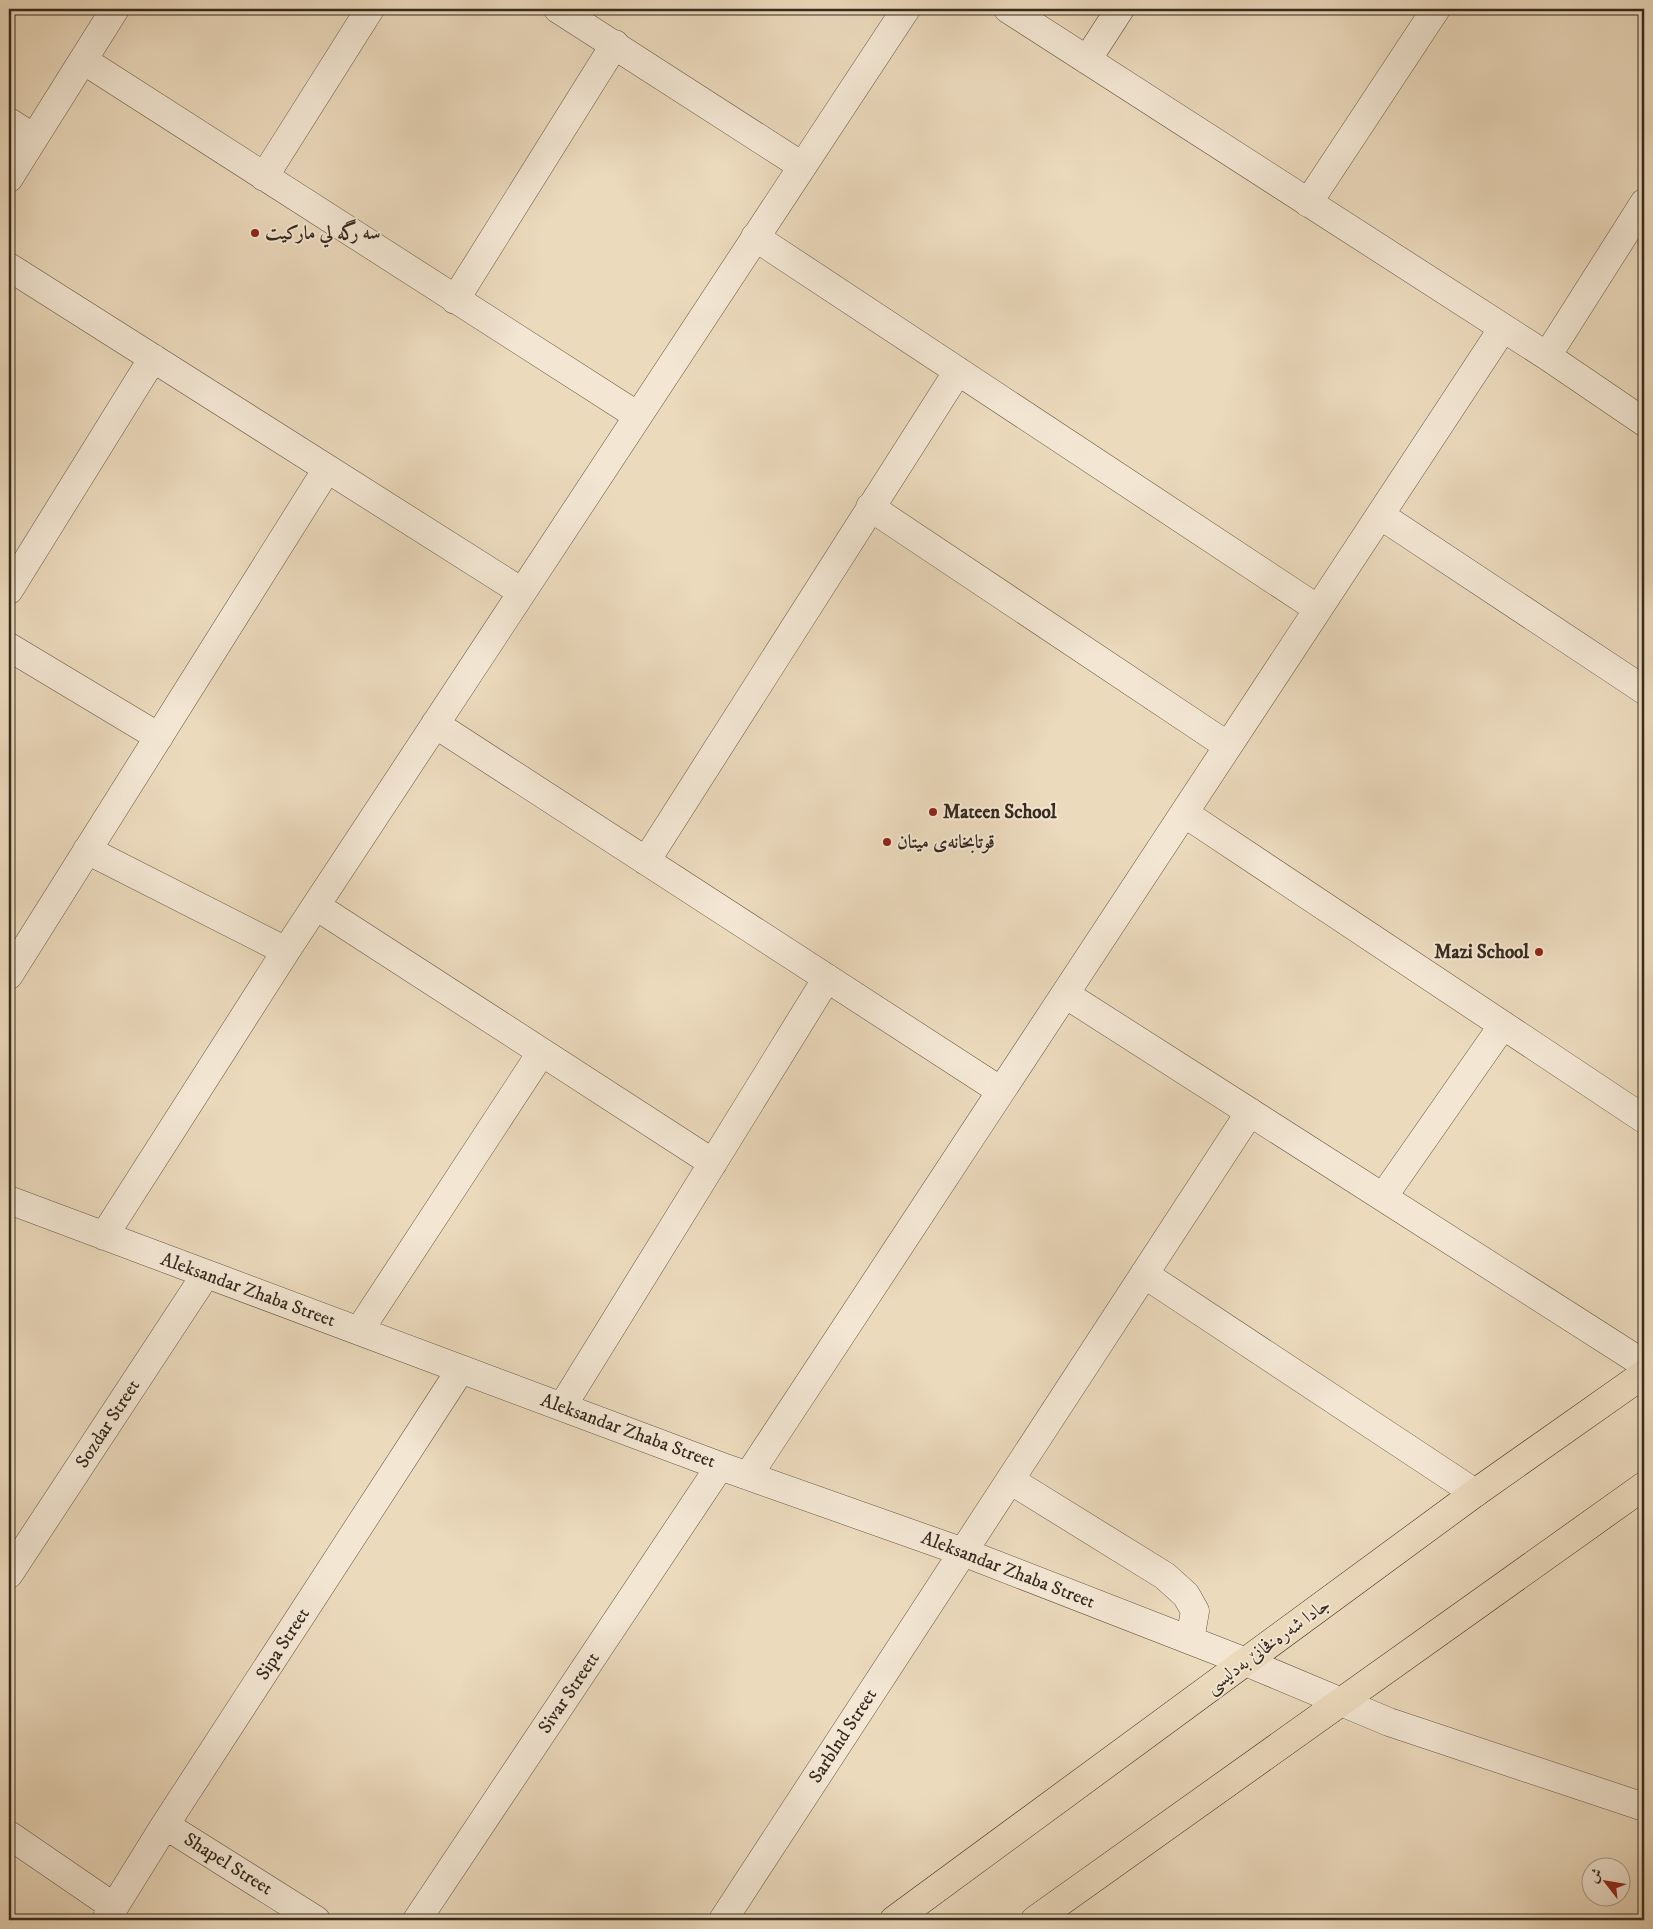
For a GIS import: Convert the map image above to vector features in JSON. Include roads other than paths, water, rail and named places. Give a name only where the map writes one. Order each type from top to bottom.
[{"type":"main road","name":"جادا شەرەفخانێ بەدلیسی","points":[[894,1920],[1475,1493],[1644,1374]]},
{"type":"main road","points":[[1035,1920],[1644,1486]]},
{"type":"street","points":[[9,178],[115,9]]},
{"type":"street","points":[[264,177],[370,9]]},
{"type":"street","points":[[558,9],[802,166]]},
{"type":"street","points":[[104,1236],[286,951],[906,9]]},
{"type":"street","points":[[1008,9],[1547,356],[1644,422]]},
{"type":"street","points":[[1087,60],[1120,9]]},
{"type":"street","points":[[1308,203],[1436,9]]},
{"type":"street","points":[[456,300],[615,44]]},
{"type":"street","points":[[83,60],[638,416]]},
{"type":"street","points":[[9,122],[34,138]]},
{"type":"street","points":[[1547,356],[1644,203]]},
{"type":"street","points":[[755,237],[1318,610]]},
{"type":"street","points":[[9,267],[522,592]]},
{"type":"street","points":[[748,1476],[1503,328]]},
{"type":"street","points":[[9,590],[153,358]]},
{"type":"street","points":[[646,861],[958,371]]},
{"type":"street","points":[[9,975],[327,469]]},
{"type":"street","points":[[870,507],[1228,746]]},
{"type":"street","points":[[1380,516],[1644,690]]},
{"type":"street","points":[[9,647],[159,737]]},
{"type":"street","points":[[435,724],[1001,1091]]},
{"type":"street","points":[[1184,813],[1644,1119]]},
{"type":"street","points":[[87,850],[286,951]]},
{"type":"street","points":[[316,906],[713,1162]]},
{"type":"street","points":[[562,1406],[827,978]]},
{"type":"street","points":[[1065,994],[1644,1364]]},
{"type":"street","points":[[1383,1197],[1503,1025]]},
{"type":"street","points":[[359,1331],[541,1052]]},
{"type":"street","name":"Sarblnd Street","points":[[723,1920],[1250,1112]]},
{"type":"street","name":"Aleksandar Zhaba Street","points":[[9,1200],[720,1466],[963,1552],[1246,1662],[1390,1722],[1644,1807]]},
{"type":"street","name":"Sozdar Street","points":[[9,1574],[206,1274]]},
{"type":"street","points":[[1144,1274],[1475,1493]]},
{"type":"street","name":"Sipa Street","points":[[110,1914],[165,1825],[461,1369]]},
{"type":"street","name":"Sivar Streett","points":[[418,1920],[720,1466]]},
{"type":"street","points":[[1010,1480],[1165,1576],[1186,1595],[1195,1611],[1190,1640]]},
{"type":"street","name":"Shapel Street","points":[[165,1825],[316,1920]]},
{"type":"street","points":[[9,1835],[110,1914]]},
{"type":"place","name":"سه رگه لي ماركيت","points":[[255,233]]},
{"type":"place","name":"Mateen School","points":[[933,812]]},
{"type":"place","name":"قوتابخانەی میتان","points":[[887,842]]},
{"type":"place","name":"Mazi School","points":[[1539,952]]}]
